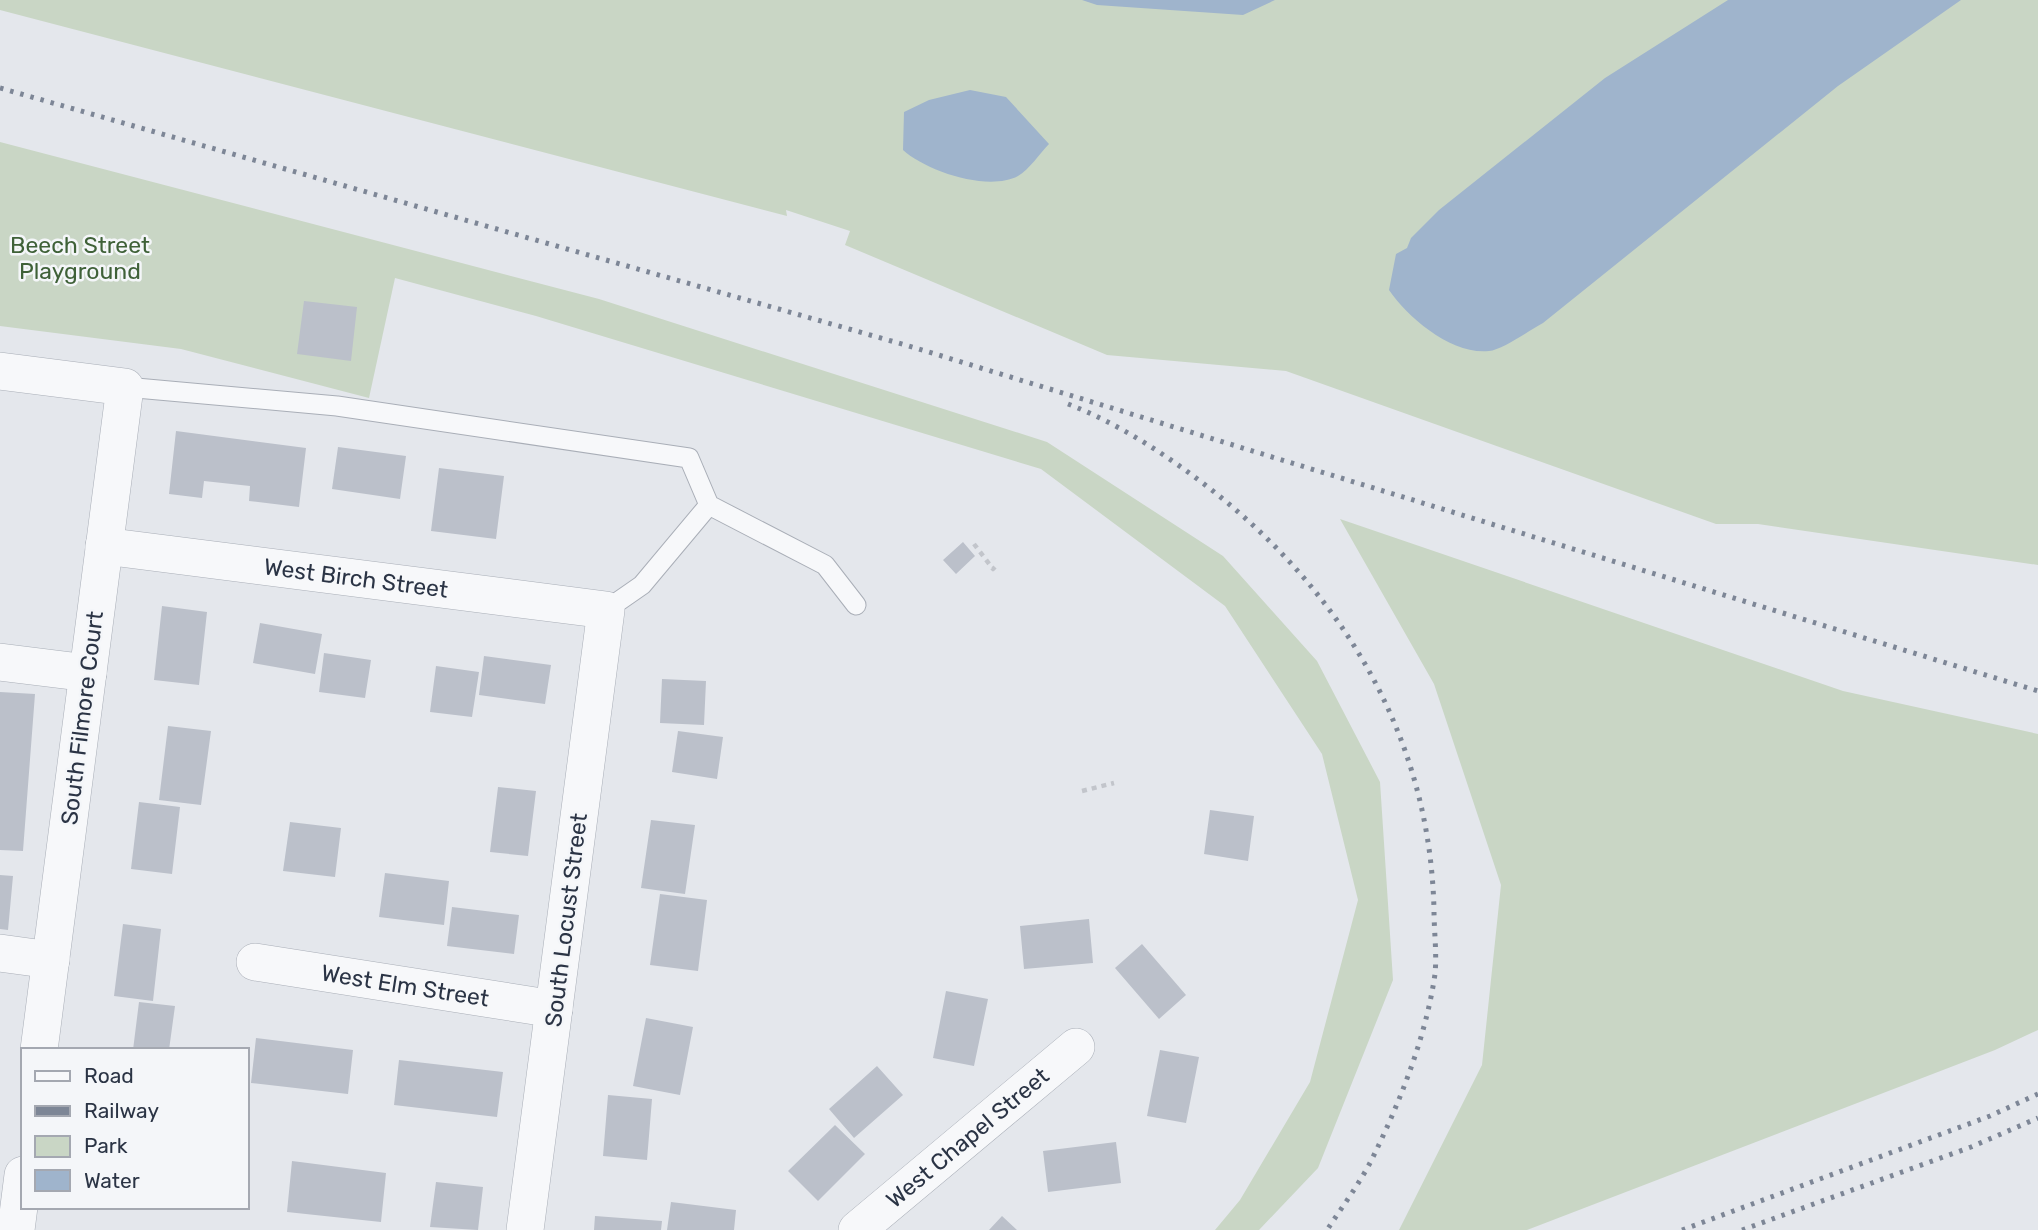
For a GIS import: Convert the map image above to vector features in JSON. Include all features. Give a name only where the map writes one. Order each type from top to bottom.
[{"type":"street","points":[[0,371],[125,387]]},
{"type":"street","name":"South Filmore Court","points":[[39,1048],[125,387]]},
{"type":"street","name":"West Birch Street","points":[[104,546],[606,610]]},
{"type":"street","name":"South Locust Street","points":[[526,1230],[606,610]]},
{"type":"street","points":[[0,662],[88,673]]},
{"type":"street","points":[[0,953],[51,960]]},
{"type":"street","name":"West Elm Street","points":[[255,962],[554,1009]]},
{"type":"street","name":"West Chapel Street","points":[[857,1230],[1076,1047]]},
{"type":"street","points":[[16,1230],[21,1191]]},
{"type":"lane","points":[[125,387],[337,406],[689,458],[709,505],[825,565],[856,605]]},
{"type":"lane","points":[[606,610],[642,585],[709,505]]},
{"type":"path","points":[[974,544],[993,569],[995,567]]},
{"type":"path","points":[[1082,791],[1114,783]]},
{"type":"green space","points":[[0,0],[2038,0],[2038,565],[1758,524],[1716,524],[1286,371],[1107,355],[845,245],[850,231],[786,210],[787,216],[0,10]]},
{"type":"green space","name":"Beech Street Playground","points":[[0,142],[599,299],[1047,442],[1223,556],[1317,661],[1380,782],[1393,980],[1318,1168],[1259,1230],[1215,1230],[1240,1200],[1310,1082],[1358,900],[1322,754],[1225,606],[1041,469],[536,316],[395,278],[369,398],[181,349],[0,326]]},
{"type":"green space","points":[[1340,519],[1843,691],[2038,734],[2038,1030],[1995,1050],[1527,1230],[1399,1230],[1482,1065],[1501,885],[1434,684]]},
{"type":"water","points":[[1082,0],[1275,0],[1243,15],[1097,5]]},
{"type":"water","points":[[1728,0],[1961,0],[1838,86],[1543,323],[1516,339],[1489,351],[1475,351],[1446,341],[1407,312],[1389,290],[1396,254],[1407,248],[1411,238],[1439,210],[1605,78]]},
{"type":"water","points":[[970,90],[1006,97],[1049,144],[1018,176],[991,182],[958,177],[926,165],[903,150],[904,112],[929,100]]},
{"type":"building","points":[[304,301],[357,307],[351,361],[297,354]]},
{"type":"building","points":[[176,431],[306,448],[299,507],[249,501],[250,486],[204,481],[202,498],[169,494]]},
{"type":"building","points":[[338,447],[406,456],[400,499],[332,489]]},
{"type":"building","points":[[439,468],[504,476],[496,539],[431,531]]},
{"type":"building","points":[[963,542],[975,556],[956,574],[943,560]]},
{"type":"building","points":[[162,606],[207,612],[199,685],[154,680]]},
{"type":"building","points":[[260,623],[322,634],[315,674],[253,663]]},
{"type":"building","points":[[324,653],[371,660],[365,698],[319,692]]},
{"type":"building","points":[[484,656],[551,665],[545,704],[479,695]]},
{"type":"building","points":[[436,666],[479,672],[472,717],[430,712]]},
{"type":"building","points":[[662,679],[706,681],[704,725],[660,723]]},
{"type":"building","points":[[0,692],[35,694],[23,851],[0,850]]},
{"type":"building","points":[[168,726],[211,731],[201,805],[159,800]]},
{"type":"building","points":[[678,731],[723,737],[717,779],[672,772]]},
{"type":"building","points":[[498,787],[536,791],[528,856],[490,852]]},
{"type":"building","points":[[139,802],[180,807],[172,874],[131,869]]},
{"type":"building","points":[[1210,810],[1254,816],[1248,861],[1204,854]]},
{"type":"building","points":[[651,820],[695,825],[685,894],[641,888]]},
{"type":"building","points":[[290,822],[341,828],[335,877],[283,871]]},
{"type":"building","points":[[385,873],[449,881],[444,925],[379,917]]},
{"type":"building","points":[[0,875],[13,876],[8,930],[0,929]]},
{"type":"building","points":[[660,894],[707,900],[698,971],[650,965]]},
{"type":"building","points":[[452,907],[519,915],[514,954],[447,946]]},
{"type":"building","points":[[1089,919],[1093,963],[1024,969],[1020,926]]},
{"type":"building","points":[[123,924],[161,929],[153,1001],[114,996]]},
{"type":"building","points":[[1142,944],[1186,995],[1159,1019],[1115,968]]},
{"type":"building","points":[[946,991],[988,999],[974,1066],[933,1058]]},
{"type":"building","points":[[139,1002],[175,1006],[169,1048],[133,1048]]},
{"type":"building","points":[[646,1018],[693,1027],[680,1095],[633,1086]]},
{"type":"building","points":[[256,1038],[353,1050],[348,1094],[251,1083]]},
{"type":"building","points":[[1160,1050],[1199,1057],[1186,1123],[1147,1116]]},
{"type":"building","points":[[399,1060],[503,1072],[497,1117],[394,1105]]},
{"type":"building","points":[[877,1066],[903,1095],[854,1138],[829,1109]]},
{"type":"building","points":[[608,1095],[652,1099],[647,1160],[603,1156]]},
{"type":"building","points":[[835,1125],[865,1154],[818,1201],[788,1171]]},
{"type":"building","points":[[1116,1142],[1121,1183],[1048,1192],[1043,1151]]},
{"type":"building","points":[[292,1161],[386,1173],[381,1222],[287,1212]]},
{"type":"building","points":[[436,1182],[483,1187],[478,1230],[430,1227]]},
{"type":"building","points":[[671,1202],[736,1210],[734,1230],[667,1230]]},
{"type":"building","points":[[595,1216],[662,1221],[661,1230],[594,1230]]},
{"type":"building","points":[[1002,1216],[1017,1230],[989,1230]]},
{"type":"railway","points":[[0,88],[909,346],[2038,691]]},
{"type":"railway","points":[[1068,404],[1121,429],[1188,472],[1253,525],[1297,570],[1336,619],[1369,671],[1396,726],[1416,784],[1429,846],[1434,910],[1436,966],[1431,998],[1411,1069],[1392,1115],[1367,1168],[1327,1230]]},
{"type":"railway","points":[[1682,1230],[1990,1116],[2038,1094]]},
{"type":"railway","points":[[1742,1230],[1971,1147],[2038,1118]]}]
